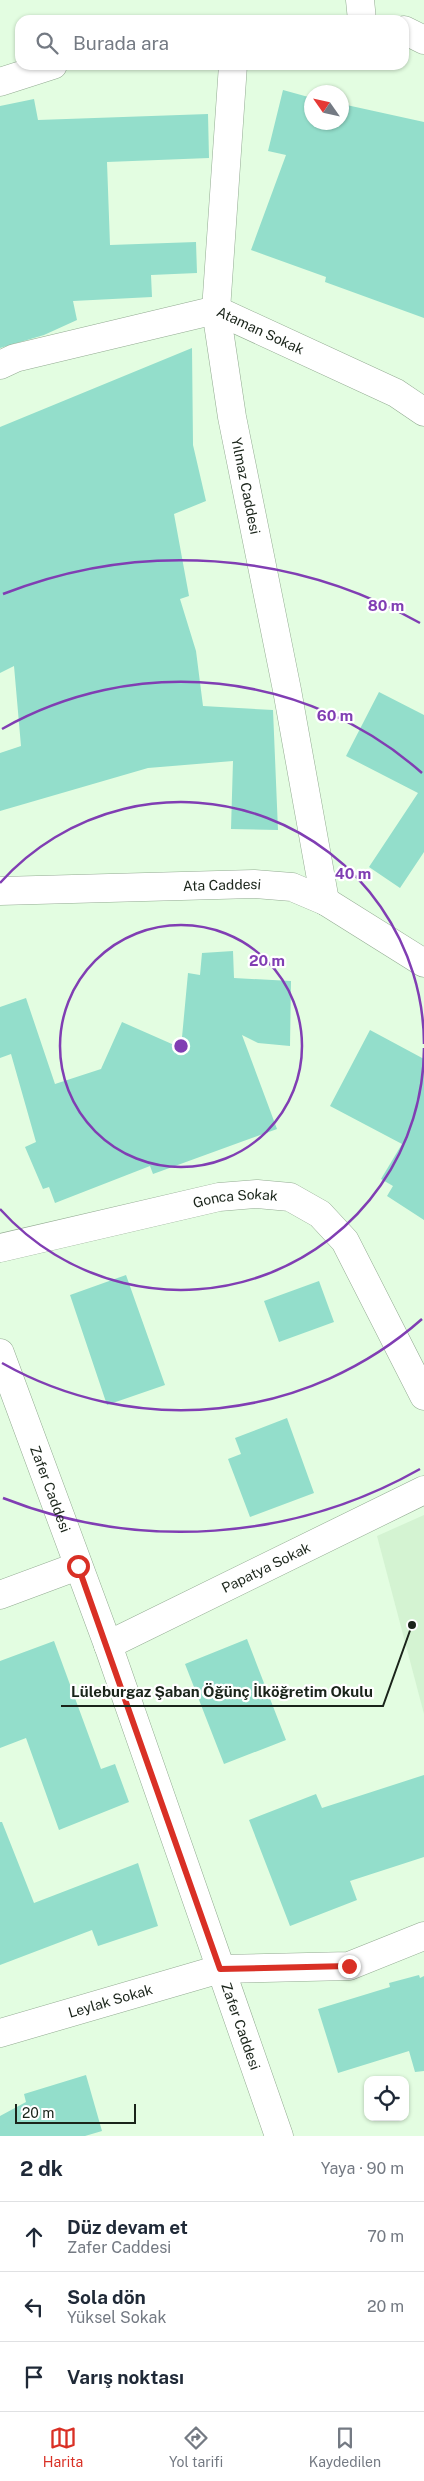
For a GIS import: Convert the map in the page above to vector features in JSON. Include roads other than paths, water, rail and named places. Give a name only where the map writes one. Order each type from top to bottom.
[{"type":"street","points":[[360,0],[362,15]]},
{"type":"street","points":[[409,32],[424,40]]},
{"type":"street","points":[[0,82],[37,70]]},
{"type":"street","name":"Yılmaz Caddesi","points":[[233,70],[216,310],[232,417],[287,690],[325,901]]},
{"type":"street","name":"Ataman Sokak","points":[[0,365],[15,358],[216,310],[396,393],[424,412]]},
{"type":"street","name":"Ata Caddesi","points":[[0,891],[254,884],[292,887],[325,901],[424,963]]},
{"type":"street","name":"Gonca Sokak","points":[[0,1248],[219,1198],[257,1194],[290,1197],[320,1214],[346,1241],[424,1396]]},
{"type":"street","name":"Zafer Caddesi","points":[[0,1353],[108,1645],[280,2136]]},
{"type":"street","name":"Papatya Sokak","points":[[108,1645],[424,1490]]},
{"type":"street","points":[[0,1595],[78,1566]]},
{"type":"street","name":"Leylak Sokak","points":[[0,2033],[220,1969],[349,1966],[424,1936]]},
{"type":"place","name":"Lüleburgaz Şaban Öğünç İlköğretim Okulu","points":[[412,1625]]}]
